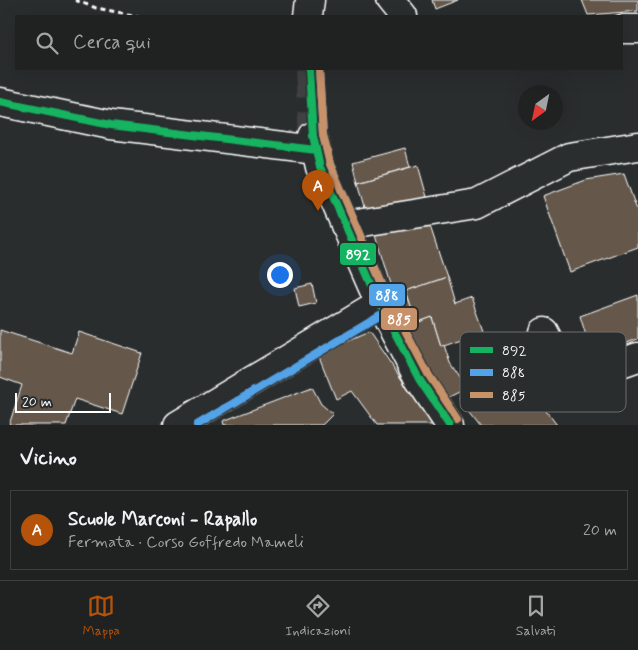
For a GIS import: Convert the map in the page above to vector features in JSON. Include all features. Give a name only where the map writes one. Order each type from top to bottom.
[{"type":"street","points":[[308,15],[310,0]]},
{"type":"street","points":[[390,0],[402,15]]},
{"type":"street","points":[[623,29],[638,29]]},
{"type":"street","points":[[0,102],[111,125],[315,143],[320,167],[380,304],[419,380],[450,425]]},
{"type":"street","points":[[345,224],[477,204],[569,156],[638,146]]},
{"type":"street","points":[[178,425],[380,304]]},
{"type":"street","points":[[626,360],[638,356]]},
{"type":"path","points":[[75,0],[96,8],[133,15]]},
{"type":"building","points":[[432,0],[458,0],[435,9]]},
{"type":"building","points":[[582,0],[638,0],[638,11],[588,15]]},
{"type":"building","points":[[405,148],[410,167],[358,182],[353,162]]},
{"type":"building","points":[[418,165],[427,197],[367,214],[358,182]]},
{"type":"building","points":[[624,174],[638,213],[638,247],[570,272],[543,196],[586,180]]},
{"type":"building","points":[[427,217],[447,277],[406,291],[416,323],[432,317],[441,346],[444,345],[450,363],[460,378],[460,392],[445,399],[402,320],[375,232]]},
{"type":"building","points":[[447,277],[455,304],[472,298],[484,331],[460,332],[460,339],[441,346],[432,317],[416,323],[406,291]]},
{"type":"building","points":[[312,284],[316,303],[299,307],[295,288]]},
{"type":"building","points":[[638,295],[638,339],[626,343],[626,332],[585,332],[580,316]]},
{"type":"building","points":[[0,330],[72,353],[79,332],[142,353],[122,414],[75,399],[66,425],[9,425],[22,385],[0,377]]},
{"type":"building","points":[[369,332],[433,425],[377,425],[352,391],[336,399],[318,354]]},
{"type":"building","points":[[312,387],[321,404],[333,414],[322,425],[224,425],[223,421]]},
{"type":"building","points":[[471,412],[547,412],[557,425],[481,425]]},
{"type":"tunnel","points":[[309,70],[313,136]]},
{"type":"transit line","name":"892","points":[[309,70],[313,136],[320,167],[380,304],[419,379],[450,425]]},
{"type":"transit line","name":"888","points":[[197,425],[385,313],[389,307],[389,300],[330,164],[323,135],[319,70]]},
{"type":"transit line","name":"885","points":[[319,70],[323,135],[330,164],[389,300],[428,374],[458,419]]},
{"type":"transit line","name":"892","points":[[0,102],[111,125],[316,150]]},
{"type":"place","name":"Scuole Marconi - Rapallo","points":[[318,211]]}]
